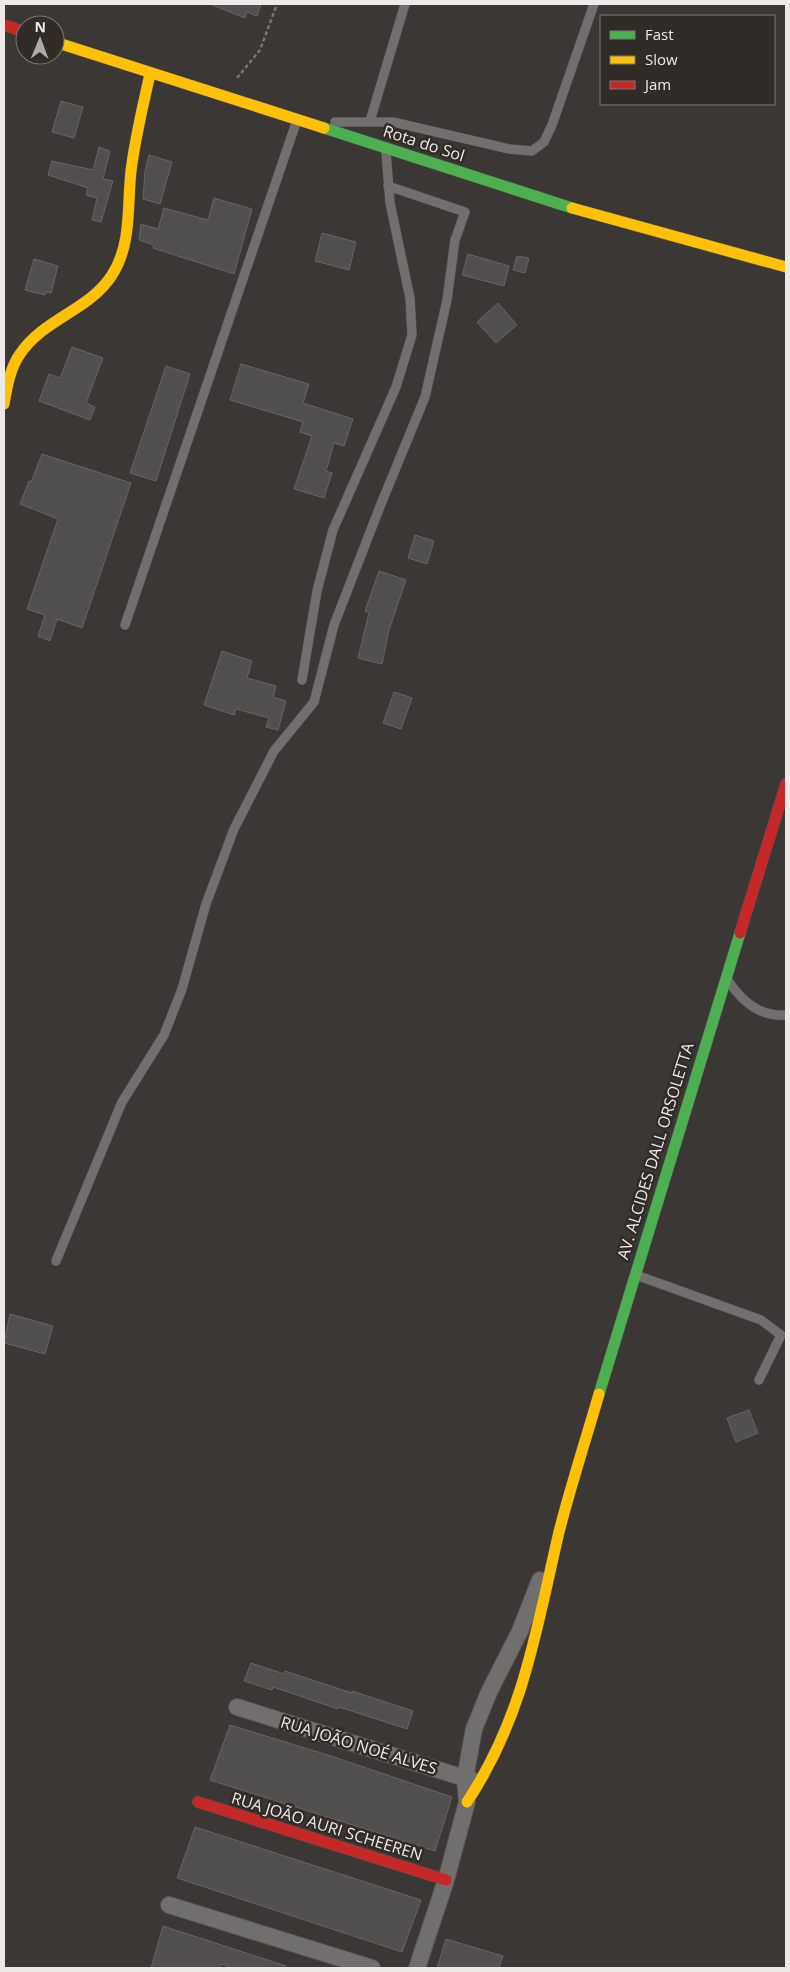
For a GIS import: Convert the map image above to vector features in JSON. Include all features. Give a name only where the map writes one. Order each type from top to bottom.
[{"type":"main road","name":"Rota do Sol","points":[[65,45],[221,97],[563,205],[786,267]]},
{"type":"main road","points":[[4,404],[8,382],[24,348],[97,294],[113,274],[124,248],[131,172],[150,74]]},
{"type":"main road","name":"AV. ALCIDES DALL ORSOLETTA","points":[[467,1802],[481,1783],[502,1741],[521,1687],[542,1609],[560,1530],[634,1274],[786,784]]},
{"type":"main road","name":"RUA JOÃO AURI SCHEEREN","points":[[198,1802],[446,1880]]},
{"type":"street","points":[[417,1968],[446,1880],[467,1802],[465,1778],[474,1729],[489,1692],[520,1631],[560,1530]]},
{"type":"street","name":"RUA JOÃO NOÉ ALVES","points":[[237,1708],[481,1783]]},
{"type":"street","points":[[169,1905],[372,1968]]},
{"type":"lane","points":[[370,121],[405,4]]},
{"type":"lane","points":[[125,625],[302,122],[393,122],[509,149],[532,151],[544,142],[552,125],[594,4]]},
{"type":"lane","points":[[302,680],[317,591],[333,530],[396,387],[412,335],[410,298],[390,203],[386,148]]},
{"type":"lane","points":[[56,1261],[122,1102],[164,1035],[182,989],[206,904],[234,829],[274,751],[314,702],[334,625],[380,504],[425,397],[447,300],[455,240],[465,212],[388,186]]},
{"type":"lane","points":[[726,978],[742,1001],[772,1016],[786,1015]]},
{"type":"lane","points":[[634,1274],[761,1320],[781,1335],[760,1380]]},
{"type":"path","points":[[221,97],[260,50],[277,4]]},
{"type":"building","points":[[210,4],[261,4],[257,16],[247,12],[245,18]]},
{"type":"building","points":[[61,101],[83,107],[74,138],[52,132]]},
{"type":"building","points":[[99,147],[110,151],[103,179],[113,181],[101,222],[92,220],[97,198],[86,195],[88,188],[48,175],[52,161],[93,170]]},
{"type":"building","points":[[149,155],[172,162],[160,204],[143,199],[145,171]]},
{"type":"building","points":[[214,198],[252,209],[234,274],[153,248],[154,245],[139,240],[141,224],[158,229],[164,208],[208,220]]},
{"type":"building","points":[[322,233],[356,242],[349,270],[315,261]]},
{"type":"building","points":[[468,254],[509,266],[504,286],[462,275]]},
{"type":"building","points":[[517,256],[529,258],[525,273],[513,270]]},
{"type":"building","points":[[34,259],[58,266],[51,293],[46,292],[45,295],[25,290]]},
{"type":"building","points":[[498,303],[517,325],[496,343],[477,322]]},
{"type":"building","points":[[72,347],[103,358],[86,403],[95,407],[90,420],[39,401],[49,374],[60,378]]},
{"type":"building","points":[[241,364],[309,384],[303,403],[353,419],[344,446],[334,443],[326,471],[332,473],[324,498],[294,489],[312,436],[300,432],[303,422],[230,400]]},
{"type":"building","points":[[166,366],[190,374],[156,481],[130,473]]},
{"type":"building","points":[[42,454],[131,483],[82,628],[57,619],[50,641],[38,636],[45,615],[27,609],[58,519],[20,504]]},
{"type":"building","points":[[415,535],[434,541],[427,564],[408,558]]},
{"type":"building","points":[[379,571],[406,580],[389,630],[382,664],[358,658],[369,613],[365,611]]},
{"type":"building","points":[[222,651],[252,661],[247,678],[276,686],[273,697],[286,701],[278,730],[266,727],[269,718],[236,709],[234,715],[204,705]]},
{"type":"building","points":[[394,692],[412,698],[401,729],[383,723]]},
{"type":"building","points":[[10,1314],[53,1326],[45,1354],[4,1343]]},
{"type":"building","points":[[749,1410],[758,1433],[736,1442],[727,1418]]},
{"type":"building","points":[[251,1663],[284,1674],[285,1671],[413,1711],[407,1729],[339,1707],[338,1709],[273,1687],[272,1690],[244,1681]]},
{"type":"building","points":[[230,1725],[331,1756],[452,1797],[435,1851],[210,1780]]},
{"type":"building","points":[[195,1827],[421,1900],[402,1952],[177,1878]]},
{"type":"building","points":[[163,1926],[286,1966],[286,1968],[233,1968],[221,1964],[220,1968],[151,1968]]},
{"type":"building","points":[[446,1939],[503,1956],[499,1968],[437,1968]]},
{"type":"traffic: fast","points":[[324,128],[572,208]]},
{"type":"traffic: fast","points":[[599,1394],[740,933]]},
{"type":"traffic: slow","points":[[65,45],[324,128]]},
{"type":"traffic: slow","points":[[4,404],[9,378],[20,354],[41,332],[92,297],[103,287],[118,263],[126,238],[131,171],[139,122],[150,74]]},
{"type":"traffic: slow","points":[[572,208],[786,267]]},
{"type":"traffic: slow","points":[[467,1802],[486,1770],[502,1737],[526,1672],[559,1532],[599,1394]]},
{"type":"traffic: jam","points":[[4,25],[15,29]]},
{"type":"traffic: jam","points":[[740,933],[786,784]]},
{"type":"traffic: jam","points":[[198,1802],[446,1880]]}]
